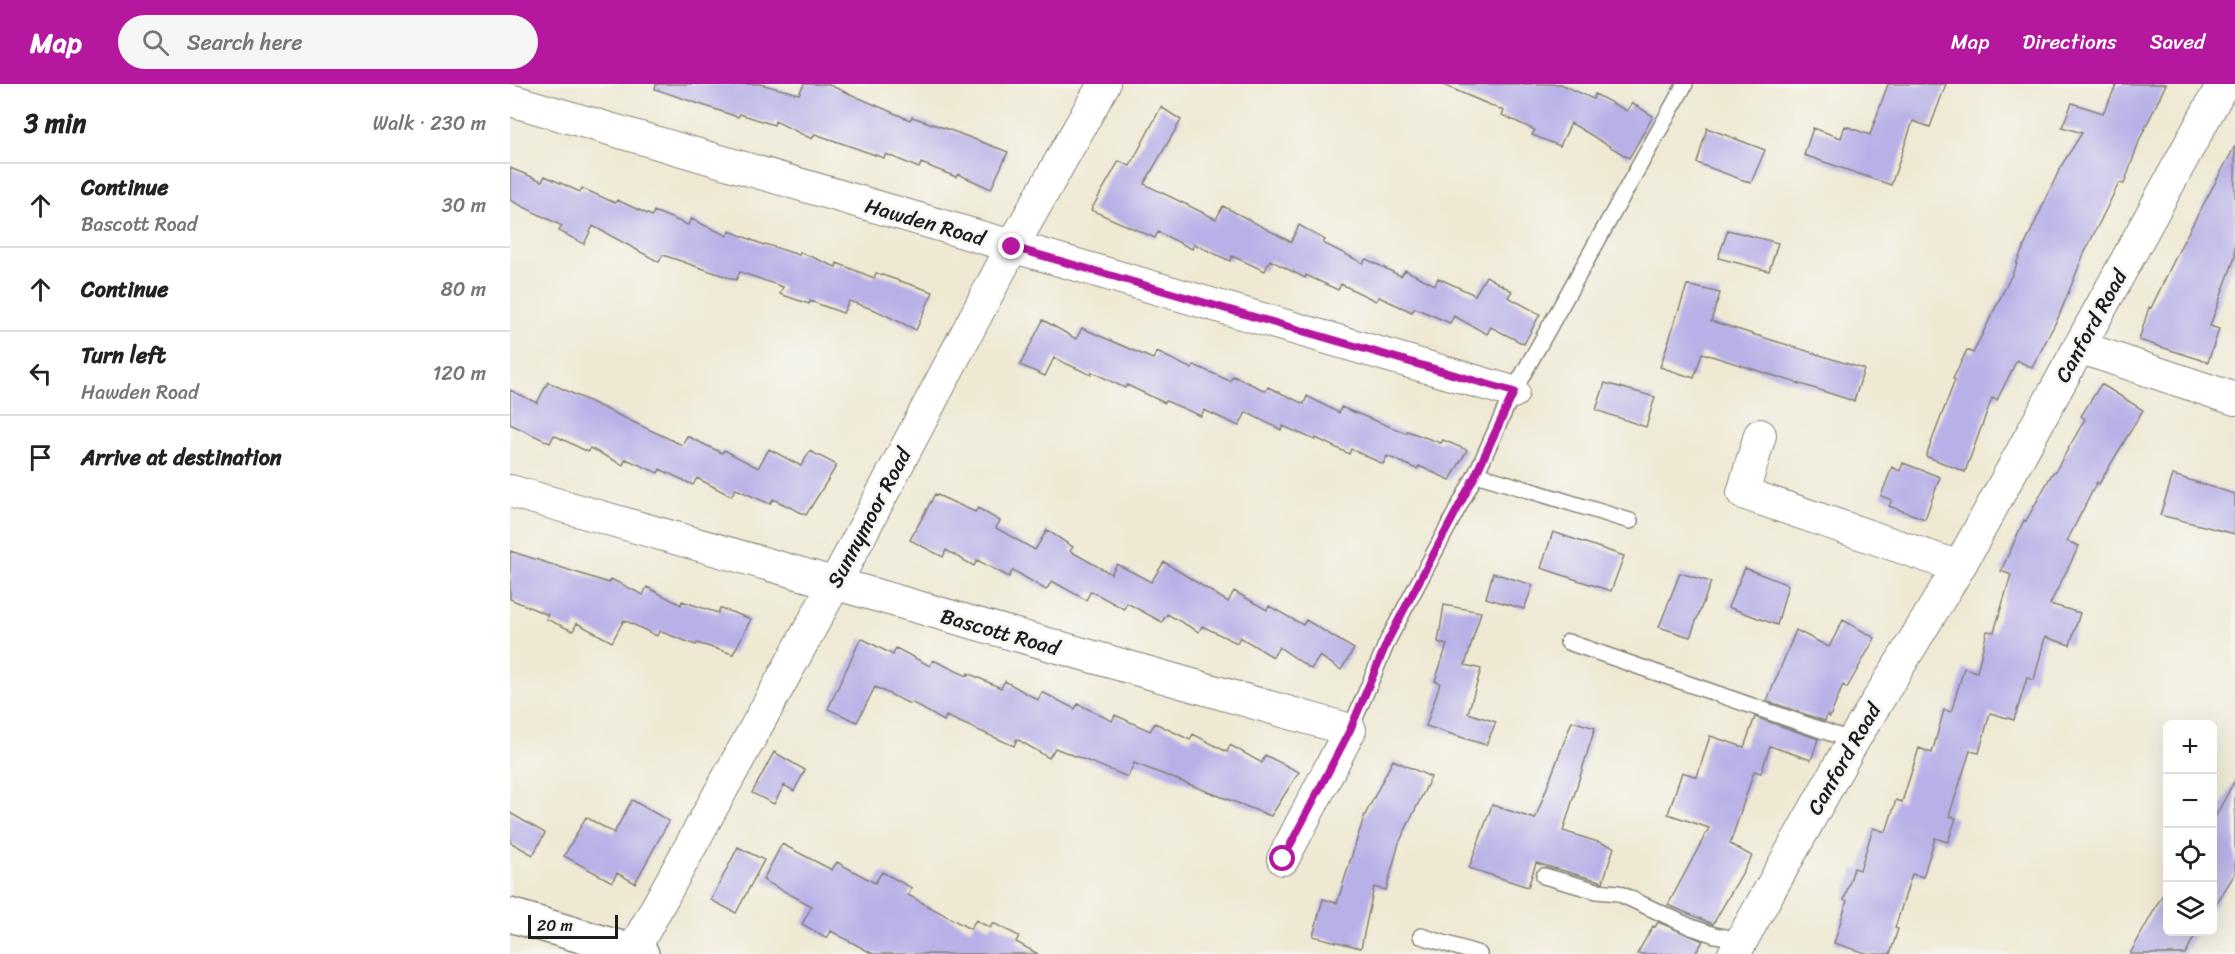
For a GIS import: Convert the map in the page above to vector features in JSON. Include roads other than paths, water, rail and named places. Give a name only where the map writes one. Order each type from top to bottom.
[{"type":"main road","points":[[510,915],[638,953]]},
{"type":"street","name":"Sunnymoor Road","points":[[638,953],[1012,247],[1104,84]]},
{"type":"street","name":"Canford Road","points":[[1738,947],[1853,741],[1959,567],[2223,84]]},
{"type":"street","name":"Hawden Road","points":[[510,100],[1514,392]]},
{"type":"street","points":[[2079,347],[2235,399]]},
{"type":"street","points":[[1760,435],[1743,493],[1959,567]]},
{"type":"street","name":"Bascott Road","points":[[510,491],[1350,730]]},
{"type":"street","points":[[1283,859],[1350,730]]},
{"type":"lane","points":[[1350,730],[1388,640],[1476,474],[1514,392],[1685,84]]},
{"type":"lane","points":[[1476,474],[1630,521]]},
{"type":"lane","points":[[1568,642],[1853,741]]},
{"type":"lane","points":[[1544,876],[1597,891],[1618,893],[1738,947]]},
{"type":"lane","points":[[1421,936],[1479,954]]}]
